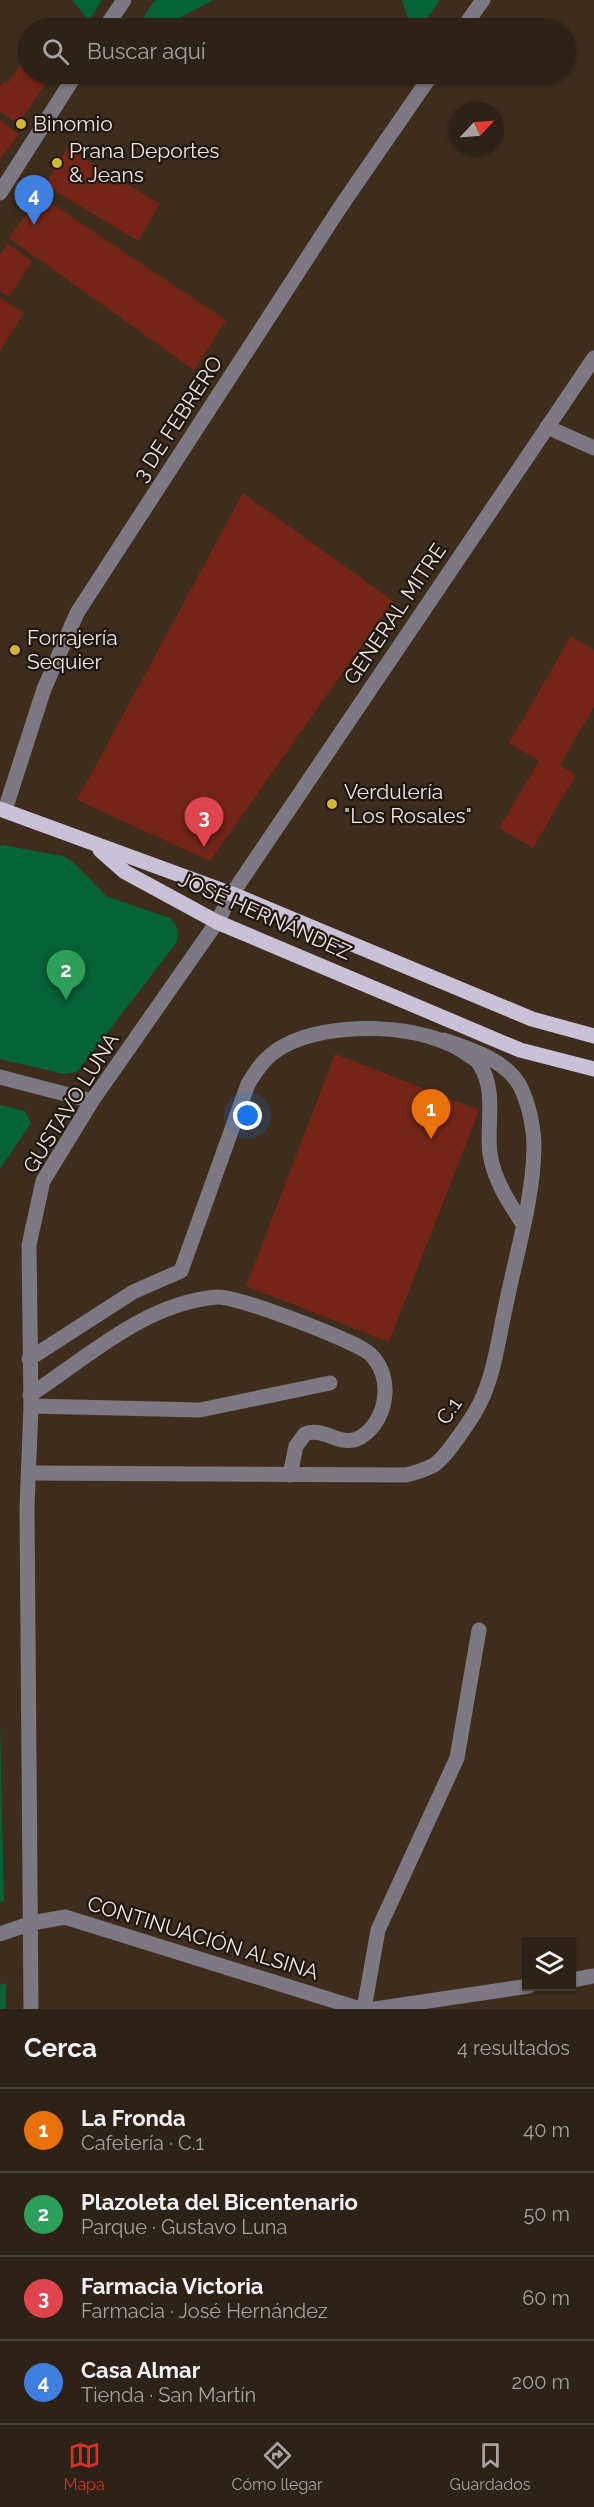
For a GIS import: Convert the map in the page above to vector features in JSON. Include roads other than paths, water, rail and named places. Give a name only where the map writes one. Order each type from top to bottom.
[{"type":"main road","points":[[3,810],[94,844]]},
{"type":"main road","name":"JOSÉ HERNÁNDEZ","points":[[94,844],[232,894],[522,1015],[594,1036]]},
{"type":"main road","name":"JOSÉ HERNÁNDEZ","points":[[94,844],[126,872],[217,922],[520,1050],[594,1069]]},
{"type":"street","points":[[112,18],[124,0]]},
{"type":"street","points":[[470,18],[483,0]]},
{"type":"street","points":[[0,193],[70,84]]},
{"type":"street","name":"3 DE FEBRERO","points":[[3,810],[44,689],[78,613],[340,206],[425,84]]},
{"type":"street","name":"GENERAL MITRE","points":[[232,894],[594,358]]},
{"type":"street","points":[[547,427],[594,448]]},
{"type":"street","name":"GUSTAVO LUNA","points":[[31,2009],[27,1508],[31,1401],[29,1245],[43,1181],[92,1101],[217,922],[232,894]]},
{"type":"street","points":[[444,1040],[452,1021]]},
{"type":"street","points":[[29,1359],[133,1292],[181,1270],[248,1084],[260,1064],[281,1048],[312,1036],[368,1029],[409,1032],[444,1040],[480,1064],[492,1112],[489,1135],[490,1156],[501,1185],[523,1224]]},
{"type":"street","name":"C.1","points":[[30,1473],[406,1475],[434,1466],[462,1431],[479,1404],[491,1370],[523,1224],[532,1175],[534,1146],[525,1098],[510,1073],[480,1054],[444,1040]]},
{"type":"street","points":[[0,1077],[92,1101]]},
{"type":"street","points":[[31,1401],[135,1324],[154,1314],[178,1305],[206,1299],[234,1298],[360,1347],[378,1363],[382,1372],[385,1397],[377,1421],[370,1430],[354,1440],[338,1441],[318,1432],[305,1434],[296,1446],[290,1475]]},
{"type":"street","points":[[31,1401],[200,1410],[330,1383]]},
{"type":"street","points":[[362,2009],[378,1930],[457,1758],[478,1630]]},
{"type":"street","name":"CONTINUACIÓN ALSINA","points":[[0,1934],[32,1923],[65,1917],[362,2009]]},
{"type":"street","points":[[576,1979],[594,1976]]},
{"type":"street","points":[[375,2009],[394,2008],[522,1987]]},
{"type":"place","name":"Binomio","points":[[21,124]]},
{"type":"place","name":"Prana Deportes & Jeans","points":[[57,163]]},
{"type":"place","name":"Casa Almar","points":[[34,225]]},
{"type":"place","name":"Forrajería Sequier","points":[[15,650]]},
{"type":"place","name":"Verdulería \"Los Rosales\"","points":[[332,804]]},
{"type":"place","name":"Farmacia Victoria","points":[[204,847]]},
{"type":"place","name":"Plazoleta del Bicentenario","points":[[66,1000]]},
{"type":"place","name":"La Fronda","points":[[431,1139]]}]
